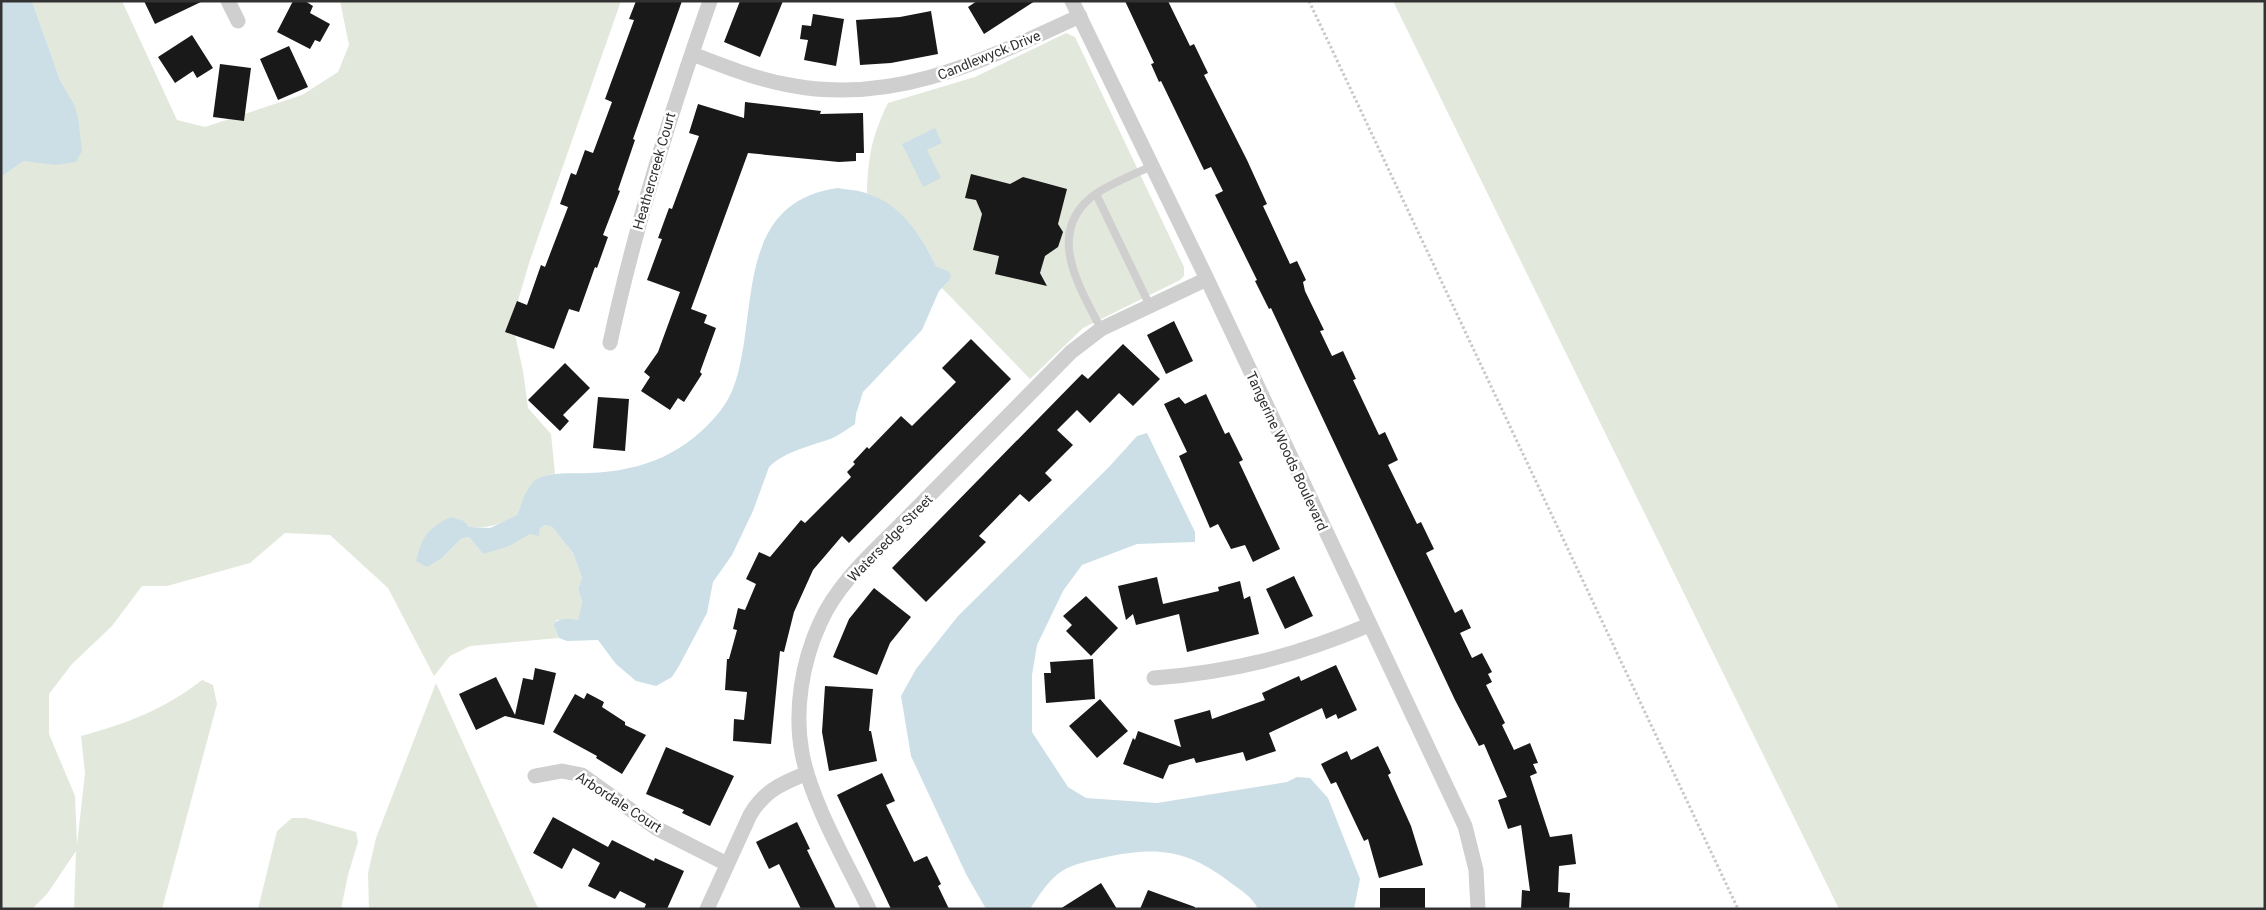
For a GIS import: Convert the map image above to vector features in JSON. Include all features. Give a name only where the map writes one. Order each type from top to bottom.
[{"type":"street","points":[[228,1],[238,21]]},
{"type":"street","name":"Heathercreek Court","points":[[610,343],[644,202],[710,1]]},
{"type":"street","name":"Tangerine Woods Boulevard","points":[[1072,1],[1207,279],[1465,826],[1476,870],[1478,909]]},
{"type":"street","name":"Candlewyck Drive","points":[[692,54],[744,74],[790,86],[841,91],[888,87],[928,79],[957,70],[1080,16]]},
{"type":"street","name":"Watersedge Street","points":[[869,909],[807,773],[799,730],[804,678],[810,647],[820,622],[833,600],[868,558],[1071,352],[1101,329],[1207,279]]},
{"type":"street","points":[[1154,678],[1196,675],[1268,661],[1325,643],[1369,625]]},
{"type":"street","name":"Arbordale Court","points":[[535,776],[562,771],[582,775],[656,828],[726,864]]},
{"type":"street","points":[[707,909],[726,864],[758,802],[770,790],[807,773]]},
{"type":"lane","points":[[1101,329],[1075,276],[1069,257],[1068,247],[1075,217],[1083,206],[1096,194],[1152,166]]},
{"type":"lane","points":[[1096,194],[1150,306]]},
{"type":"path","points":[[1309,1],[1738,909]]},
{"type":"shaded area","points":[[1,1],[32,1],[60,80],[74,104],[78,117],[82,151],[76,162],[56,165],[24,161],[1,177]]},
{"type":"shaded area","points":[[32,1],[122,1],[177,120],[205,127],[302,95],[338,72],[349,45],[340,1],[621,1],[530,260],[512,321],[523,371],[528,408],[551,434],[555,474],[540,478],[530,488],[517,515],[499,523],[483,527],[469,527],[463,521],[442,558],[461,539],[469,537],[483,554],[520,539],[545,525],[552,527],[573,553],[582,578],[578,589],[582,602],[578,621],[557,620],[553,624],[559,638],[470,646],[450,656],[434,676],[388,588],[330,535],[285,533],[250,563],[167,586],[142,586],[112,626],[72,664],[49,694],[49,734],[75,796],[77,845],[85,773],[81,736],[129,721],[174,699],[202,680],[213,685],[217,704],[162,909],[74,909],[76,851],[47,894],[32,909],[1,909],[1,177],[24,161],[74,104],[60,80]]},
{"type":"shaded area","points":[[1393,1],[2265,1],[2265,909],[1839,909]]},
{"type":"shaded area","points":[[1066,33],[1075,37],[1184,267],[1184,276],[1180,280],[1083,328],[1030,379],[942,288],[950,280],[946,270],[936,266],[924,243],[908,222],[890,206],[867,193],[868,168],[878,126],[888,103],[975,77]]},
{"type":"shaded area","points":[[935,128],[942,143],[927,150],[941,178],[923,187],[902,144]]},
{"type":"shaded area","points":[[838,188],[865,193],[880,199],[901,214],[917,233],[936,266],[951,274],[950,280],[939,291],[922,330],[863,392],[855,424],[835,437],[783,456],[769,467],[753,511],[732,555],[713,582],[707,613],[672,677],[656,686],[636,681],[616,664],[598,640],[567,641],[559,638],[553,624],[562,619],[578,620],[582,602],[578,589],[582,578],[573,553],[552,527],[545,525],[540,528],[539,536],[530,534],[509,546],[483,554],[469,537],[461,539],[442,558],[427,567],[416,561],[421,545],[431,529],[451,517],[464,521],[469,527],[490,528],[517,515],[527,490],[533,482],[543,476],[609,471],[646,464],[663,457],[694,438],[721,410],[734,387],[739,369],[756,267],[763,244],[774,224],[789,208],[810,195]]},
{"type":"shaded area","points":[[1147,433],[1195,532],[1195,542],[1137,544],[1082,565],[1063,591],[1037,645],[1032,675],[1032,732],[1068,787],[1086,798],[1157,803],[1287,782],[1297,777],[1310,778],[1328,798],[1360,879],[1354,909],[1258,909],[1253,901],[1243,892],[1200,863],[1170,853],[1139,852],[1121,854],[1066,869],[1057,874],[1048,883],[1030,909],[986,909],[966,874],[911,756],[901,696],[916,669],[958,616],[1109,467],[1137,436]]},
{"type":"shaded area","points":[[436,683],[539,909],[369,909],[368,873],[376,838]]},
{"type":"shaded area","points":[[292,818],[306,818],[356,832],[358,842],[348,875],[341,909],[258,909],[277,831]]},
{"type":"building","points":[[144,1],[203,1],[155,24]]},
{"type":"building","points":[[293,1],[305,1],[313,6],[310,13],[330,24],[320,42],[315,40],[310,49],[277,32]]},
{"type":"building","points":[[636,1],[682,1],[633,139],[635,140],[618,190],[620,191],[603,235],[608,237],[597,268],[595,267],[579,312],[569,309],[554,349],[505,332],[517,301],[527,305],[541,265],[545,267],[568,207],[560,204],[571,173],[576,175],[585,150],[593,153],[612,102],[605,99],[634,20],[629,19]]},
{"type":"building","points":[[740,1],[783,1],[760,57],[724,42]]},
{"type":"building","points":[[977,1],[1035,1],[984,34],[968,7]]},
{"type":"building","points":[[1125,1],[1168,1],[1190,46],[1194,44],[1208,73],[1204,75],[1247,160],[1267,204],[1263,206],[1290,264],[1297,261],[1306,280],[1303,282],[1305,291],[1324,330],[1320,331],[1332,356],[1343,351],[1356,379],[1353,380],[1379,435],[1385,432],[1398,460],[1388,465],[1417,524],[1421,522],[1434,549],[1426,553],[1455,613],[1462,609],[1471,628],[1460,633],[1472,658],[1482,653],[1492,672],[1488,674],[1492,682],[1486,685],[1505,723],[1502,725],[1514,750],[1530,743],[1538,763],[1533,764],[1537,773],[1530,776],[1550,837],[1572,834],[1576,864],[1559,866],[1558,892],[1570,893],[1569,909],[1521,909],[1522,890],[1530,891],[1521,825],[1508,829],[1498,800],[1507,797],[1484,744],[1479,746],[1455,700],[1271,308],[1269,309],[1255,281],[1257,280],[1215,195],[1223,191],[1211,167],[1204,170],[1161,81],[1159,82],[1151,64],[1154,63]]},
{"type":"building","points":[[931,11],[938,54],[891,63],[860,65],[856,20],[900,17]]},
{"type":"building","points":[[813,14],[844,19],[836,66],[804,60],[808,40],[800,39],[802,25],[811,26]]},
{"type":"building","points":[[192,35],[213,68],[197,78],[193,71],[175,83],[158,57]]},
{"type":"building","points":[[289,46],[308,87],[278,100],[260,59]]},
{"type":"building","points":[[220,64],[251,68],[244,121],[213,117]]},
{"type":"building","points":[[745,102],[821,111],[820,114],[863,113],[864,153],[856,153],[856,161],[839,162],[748,153],[691,309],[707,315],[704,323],[716,328],[700,372],[702,374],[684,402],[678,398],[670,410],[641,391],[650,377],[644,372],[658,352],[680,292],[647,280],[662,239],[658,238],[669,208],[672,209],[699,136],[689,133],[698,104],[744,118]]},
{"type":"building","points":[[971,174],[1010,184],[1023,177],[1067,189],[1058,224],[1063,232],[1058,247],[1045,256],[1040,273],[1047,286],[995,274],[999,256],[973,250],[982,214],[976,200],[965,198]]},
{"type":"building","points":[[1174,321],[1193,361],[1166,374],[1147,335]]},
{"type":"building","points":[[971,339],[1011,379],[849,543],[842,536],[813,570],[794,612],[784,652],[780,651],[771,744],[733,741],[734,719],[744,720],[747,692],[725,690],[727,659],[729,659],[737,630],[733,629],[738,608],[745,610],[756,584],[746,579],[759,552],[770,557],[801,520],[805,523],[851,477],[847,472],[855,464],[853,462],[867,447],[869,449],[901,416],[912,426],[956,382],[942,368]]},
{"type":"building","points":[[1123,344],[1160,379],[1133,406],[1119,393],[1090,423],[1077,410],[1057,430],[1073,445],[1045,473],[1052,480],[1029,502],[1020,494],[979,536],[986,542],[926,602],[892,568],[1082,374],[1088,379]]},
{"type":"building","points":[[565,363],[590,388],[563,415],[569,421],[560,431],[528,400]]},
{"type":"building","points":[[1206,394],[1225,434],[1229,432],[1243,460],[1239,462],[1280,549],[1253,562],[1245,545],[1231,549],[1218,524],[1210,528],[1179,456],[1187,452],[1164,404],[1179,397],[1185,404]]},
{"type":"building","points":[[598,397],[629,399],[625,451],[593,448]]},
{"type":"building","points":[[1294,576],[1313,616],[1285,629],[1266,589]]},
{"type":"building","points":[[1157,577],[1163,604],[1219,591],[1218,587],[1240,581],[1244,599],[1250,596],[1259,634],[1187,652],[1179,614],[1136,625],[1133,614],[1126,620],[1118,586]]},
{"type":"building","points":[[874,588],[911,617],[890,643],[877,675],[833,657],[849,619]]},
{"type":"building","points":[[1086,596],[1118,628],[1091,656],[1066,631],[1072,625],[1063,616]]},
{"type":"building","points":[[1093,659],[1095,699],[1046,703],[1044,673],[1051,673],[1050,662]]},
{"type":"building","points":[[1336,665],[1357,710],[1338,719],[1336,714],[1326,719],[1322,708],[1269,733],[1276,751],[1246,761],[1243,752],[1196,763],[1194,758],[1169,765],[1163,779],[1123,764],[1133,738],[1135,740],[1138,731],[1181,747],[1174,720],[1210,710],[1212,719],[1265,700],[1262,693],[1299,676],[1301,681]]},
{"type":"building","points":[[535,668],[556,673],[544,725],[505,716],[476,730],[459,694],[496,677],[515,715],[523,678],[533,680]]},
{"type":"building","points":[[825,686],[873,689],[869,731],[871,731],[877,761],[829,771],[822,732]]},
{"type":"building","points":[[587,693],[604,702],[602,707],[625,722],[625,725],[646,735],[622,774],[596,758],[597,756],[553,732],[575,694],[584,699]]},
{"type":"building","points":[[1100,699],[1128,731],[1097,758],[1069,726]]},
{"type":"building","points":[[1378,746],[1391,773],[1388,775],[1411,826],[1423,865],[1379,878],[1368,839],[1364,841],[1336,782],[1331,784],[1321,764],[1347,751],[1351,760]]},
{"type":"building","points":[[666,747],[734,776],[710,826],[682,813],[684,810],[646,794]]},
{"type":"building","points":[[882,773],[895,801],[886,805],[914,862],[927,856],[941,884],[938,886],[949,909],[891,909],[837,795]]},
{"type":"building","points":[[553,817],[608,847],[612,840],[654,861],[655,858],[684,871],[667,909],[644,909],[646,904],[620,891],[615,899],[588,886],[600,863],[573,848],[562,869],[533,853]]},
{"type":"building","points":[[797,822],[810,849],[807,850],[836,909],[801,909],[779,864],[769,869],[756,842]]},
{"type":"building","points":[[1101,883],[1117,909],[1060,909]]},
{"type":"building","points":[[1380,888],[1425,888],[1425,909],[1380,909]]},
{"type":"building","points":[[1148,890],[1195,907],[1195,909],[1140,909]]}]
